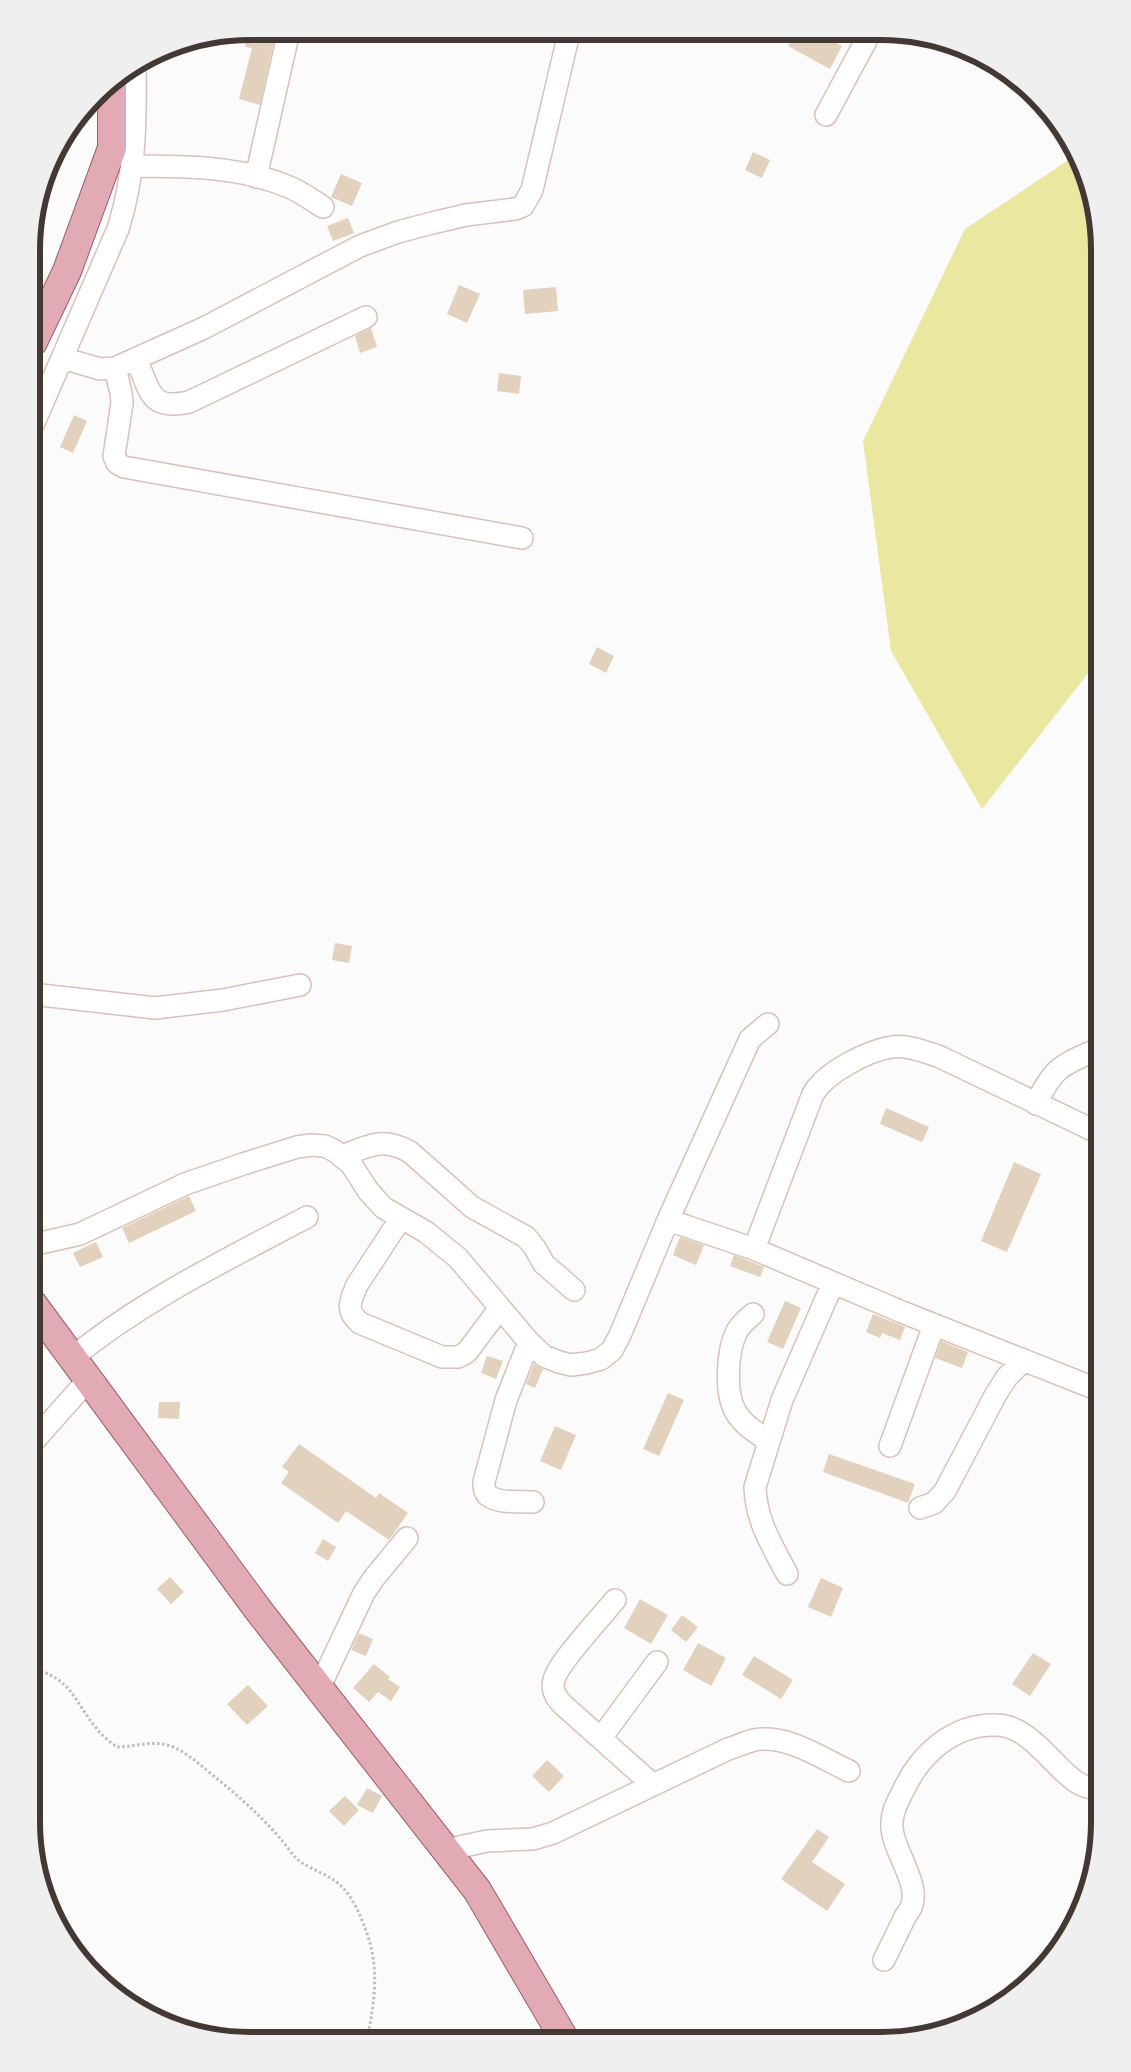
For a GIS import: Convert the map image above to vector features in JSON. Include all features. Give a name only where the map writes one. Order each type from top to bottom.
[{"type":"main road","points":[[40,327],[67,271],[112,148],[112,92]]},
{"type":"main road","points":[[40,1314],[259,1611],[477,1890],[560,2032]]},
{"type":"street","points":[[256,177],[287,40]]},
{"type":"street","points":[[62,358],[100,370],[115,368],[204,328],[360,246],[398,232],[432,223],[466,215],[515,209],[523,206],[532,190],[567,40]]},
{"type":"street","points":[[826,115],[866,40]]},
{"type":"street","points":[[40,409],[118,229],[125,206],[132,166],[135,74]]},
{"type":"street","points":[[132,166],[226,170],[290,187],[323,207]]},
{"type":"street","points":[[136,360],[151,395],[157,401],[168,404],[180,404],[189,402],[366,317]]},
{"type":"street","points":[[115,368],[122,403],[114,456],[117,463],[124,467],[522,538]]},
{"type":"street","points":[[40,995],[155,1008],[223,1000],[300,985]]},
{"type":"street","points":[[40,1243],[80,1234],[185,1184],[297,1147],[325,1146],[343,1156],[351,1164],[377,1201],[401,1218],[426,1232],[458,1258],[529,1342],[544,1356],[571,1365],[600,1359],[612,1350],[620,1335],[668,1220],[750,1039],[768,1024]]},
{"type":"street","points":[[754,1249],[813,1094],[824,1079],[869,1054],[893,1047],[915,1048],[944,1059],[1091,1130]]},
{"type":"street","points":[[1036,1104],[1050,1078],[1062,1065],[1091,1052]]},
{"type":"street","points":[[343,1156],[372,1144],[380,1143],[400,1146],[410,1152],[472,1207],[526,1237],[544,1264],[574,1290]]},
{"type":"street","points":[[72,1358],[104,1332],[149,1303],[307,1218]]},
{"type":"street","points":[[401,1218],[356,1285],[350,1306],[352,1316],[360,1323],[442,1357],[458,1357],[467,1352],[500,1308]]},
{"type":"street","points":[[668,1220],[754,1249],[934,1325],[1091,1387]]},
{"type":"street","points":[[787,1574],[760,1520],[755,1488],[782,1400],[833,1283]]},
{"type":"street","points":[[753,1314],[739,1328],[734,1340],[729,1393],[732,1406],[744,1422],[769,1442]]},
{"type":"street","points":[[890,1446],[934,1325]]},
{"type":"street","points":[[529,1342],[506,1400],[484,1482],[488,1496],[498,1500],[533,1502]]},
{"type":"street","points":[[920,1508],[934,1503],[946,1490],[996,1394],[1007,1377],[1024,1360]]},
{"type":"street","points":[[40,1434],[88,1380]]},
{"type":"street","points":[[319,1688],[364,1593],[407,1538]]},
{"type":"street","points":[[615,1600],[561,1666],[554,1678],[553,1687],[555,1696],[562,1704],[652,1784]]},
{"type":"street","points":[[601,1738],[657,1662]]},
{"type":"street","points":[[884,1960],[906,1916],[912,1910],[914,1901],[911,1882],[892,1836],[894,1810],[917,1766],[930,1751],[965,1729],[986,1725],[1002,1725],[1015,1728],[1029,1736],[1076,1782],[1085,1787],[1091,1787]]},
{"type":"street","points":[[446,1850],[487,1841],[533,1839],[577,1822],[652,1784],[728,1749],[755,1740],[771,1740],[791,1744],[849,1771]]},
{"type":"path","points":[[40,1671],[61,1681],[74,1694],[97,1729],[117,1747],[134,1747],[153,1742],[172,1746],[187,1754],[248,1804],[296,1858],[340,1885],[360,1915],[374,1955],[376,1983],[368,2032]]},
{"type":"shaded area","points":[[1070,159],[1084,196],[1091,236],[1091,670],[982,809],[891,651],[863,441],[965,229]]},
{"type":"building","points":[[246,40],[274,40],[260,105],[239,99],[252,48],[245,47]]},
{"type":"building","points":[[791,40],[836,40],[835,42],[842,46],[830,69],[788,46]]},
{"type":"building","points":[[753,152],[770,160],[762,178],[745,170]]},
{"type":"building","points":[[341,174],[362,183],[352,206],[331,197]]},
{"type":"building","points":[[348,218],[354,233],[333,241],[327,226]]},
{"type":"building","points":[[459,285],[480,294],[467,323],[447,314]]},
{"type":"building","points":[[556,287],[558,311],[525,314],[523,290]]},
{"type":"building","points":[[371,328],[377,347],[360,353],[355,336]]},
{"type":"building","points":[[499,373],[521,376],[519,394],[497,391]]},
{"type":"building","points":[[74,415],[87,421],[73,453],[60,447]]},
{"type":"building","points":[[597,647],[614,656],[606,673],[589,664]]},
{"type":"building","points":[[335,943],[352,946],[349,963],[332,960]]},
{"type":"building","points":[[886,1108],[929,1127],[922,1142],[880,1124]]},
{"type":"building","points":[[1014,1162],[1041,1174],[1007,1252],[981,1241]]},
{"type":"building","points":[[189,1196],[196,1211],[129,1243],[122,1228]]},
{"type":"building","points":[[680,1237],[704,1245],[696,1265],[673,1255]]},
{"type":"building","points":[[96,1242],[103,1257],[80,1267],[73,1253]]},
{"type":"building","points":[[734,1255],[764,1267],[760,1277],[730,1266]]},
{"type":"building","points":[[785,1301],[801,1308],[783,1349],[767,1342]]},
{"type":"building","points":[[873,1314],[905,1327],[900,1340],[882,1333],[880,1338],[866,1332]]},
{"type":"building","points":[[941,1341],[968,1352],[962,1368],[935,1358]]},
{"type":"building","points":[[487,1356],[503,1361],[496,1379],[481,1373]]},
{"type":"building","points":[[534,1364],[543,1369],[535,1388],[526,1384]]},
{"type":"building","points":[[668,1393],[684,1400],[659,1456],[643,1449]]},
{"type":"building","points":[[159,1402],[180,1402],[179,1419],[158,1418]]},
{"type":"building","points":[[555,1426],[576,1435],[561,1470],[540,1461]]},
{"type":"building","points":[[299,1444],[376,1498],[379,1493],[408,1513],[389,1540],[346,1511],[338,1523],[281,1483],[289,1472],[282,1467]]},
{"type":"building","points":[[829,1454],[915,1484],[908,1503],[823,1472]]},
{"type":"building","points":[[323,1539],[336,1547],[328,1561],[315,1553]]},
{"type":"building","points":[[170,1577],[184,1592],[171,1604],[157,1589]]},
{"type":"building","points":[[821,1578],[843,1588],[831,1617],[808,1607]]},
{"type":"building","points":[[640,1599],[668,1615],[651,1644],[624,1628]]},
{"type":"building","points":[[682,1615],[698,1627],[686,1642],[671,1630]]},
{"type":"building","points":[[359,1633],[373,1639],[366,1656],[351,1650]]},
{"type":"building","points":[[698,1643],[726,1658],[711,1686],[683,1670]]},
{"type":"building","points":[[1033,1653],[1051,1664],[1030,1696],[1012,1684]]},
{"type":"building","points":[[754,1656],[793,1680],[781,1699],[742,1675]]},
{"type":"building","points":[[374,1664],[390,1677],[388,1679],[400,1687],[391,1701],[378,1692],[369,1702],[353,1688]]},
{"type":"building","points":[[248,1685],[268,1706],[247,1725],[227,1704]]},
{"type":"building","points":[[547,1760],[564,1776],[549,1792],[532,1776]]},
{"type":"building","points":[[367,1788],[382,1796],[373,1813],[357,1805]]},
{"type":"building","points":[[345,1796],[359,1810],[344,1826],[329,1811]]},
{"type":"building","points":[[817,1829],[829,1837],[812,1862],[845,1884],[827,1911],[781,1879]]}]
